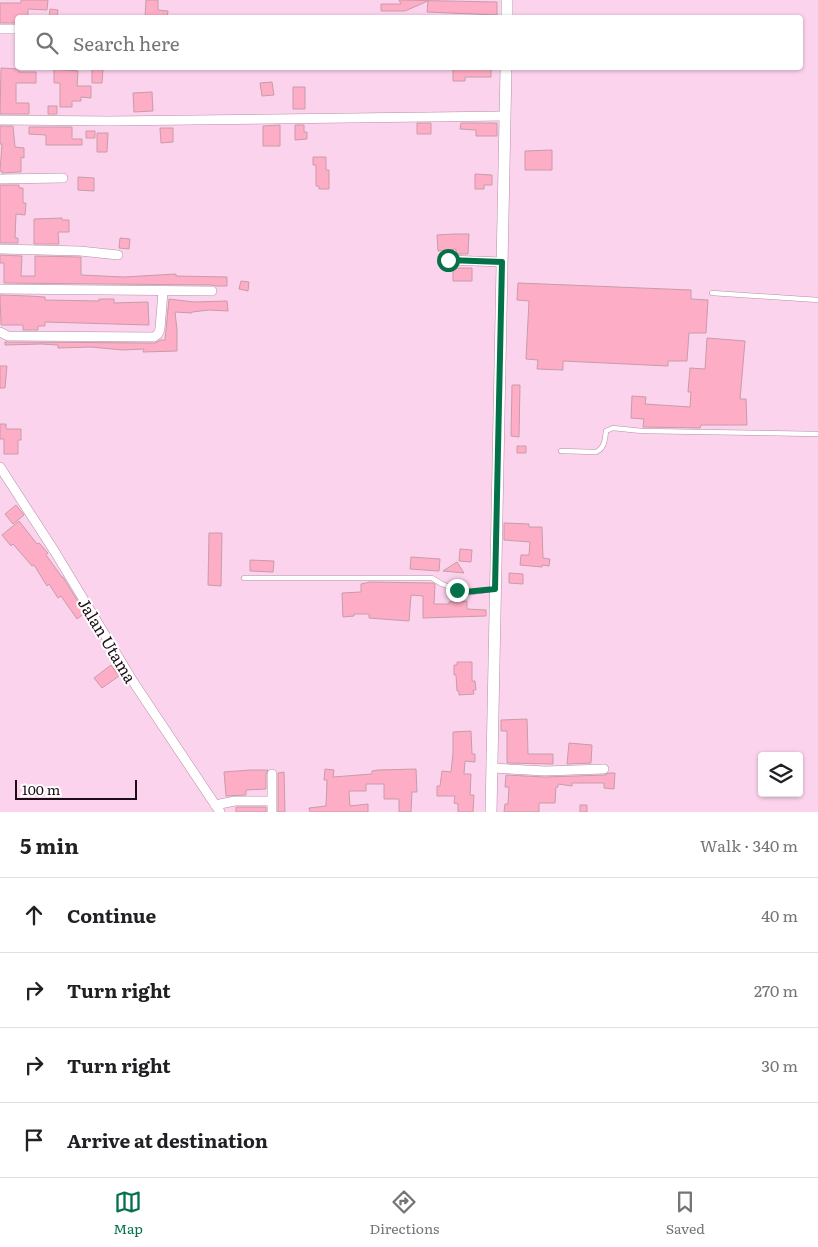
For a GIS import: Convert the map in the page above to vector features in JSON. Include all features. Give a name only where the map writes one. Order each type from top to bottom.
[{"type":"street","points":[[507,15],[508,0]]},
{"type":"street","points":[[0,29],[15,29]]},
{"type":"street","points":[[491,812],[506,70]]},
{"type":"street","points":[[0,120],[119,121],[505,116]]},
{"type":"street","points":[[0,179],[63,178]]},
{"type":"street","points":[[0,249],[80,251],[118,255]]},
{"type":"street","points":[[448,260],[502,262]]},
{"type":"street","points":[[0,289],[212,291]]},
{"type":"street","points":[[0,332],[8,336],[154,337],[158,334],[160,328],[163,291]]},
{"type":"street","name":"Jalan Utama","points":[[0,467],[55,552],[134,683],[217,808]]},
{"type":"street","points":[[492,768],[545,771],[604,769]]},
{"type":"street","points":[[272,774],[272,812]]},
{"type":"street","points":[[217,808],[235,802],[272,801]]},
{"type":"lane","points":[[712,292],[818,300]]},
{"type":"lane","points":[[561,451],[596,452],[603,447],[606,431],[613,428],[818,434]]},
{"type":"lane","points":[[244,578],[432,578],[442,584],[465,592],[495,589]]},
{"type":"building","points":[[21,0],[48,0],[47,10],[28,9],[28,15],[15,15],[15,23],[0,23],[0,3],[21,3]]},
{"type":"building","points":[[146,0],[158,0],[158,10],[168,11],[167,15],[145,15]]},
{"type":"building","points":[[399,0],[497,2],[497,15],[427,12],[428,1],[405,11],[381,11],[381,4],[401,4]]},
{"type":"building","points":[[50,9],[58,10],[57,15],[49,15]]},
{"type":"building","points":[[1,68],[15,69],[19,70],[19,72],[36,72],[36,83],[16,83],[16,103],[29,103],[29,114],[0,114]]},
{"type":"building","points":[[54,70],[78,71],[77,86],[91,86],[91,98],[81,97],[81,101],[72,101],[72,107],[60,107],[60,83],[54,83]]},
{"type":"building","points":[[92,70],[103,70],[102,83],[92,83]]},
{"type":"building","points":[[453,70],[491,70],[491,77],[465,77],[465,81],[453,81]]},
{"type":"building","points":[[272,82],[274,95],[262,96],[260,83]]},
{"type":"building","points":[[293,87],[305,87],[305,109],[293,109]]},
{"type":"building","points":[[152,92],[153,111],[134,112],[133,93]]},
{"type":"building","points":[[48,106],[57,106],[57,114],[48,114]]},
{"type":"building","points":[[417,123],[431,123],[431,134],[417,134]]},
{"type":"building","points":[[461,123],[497,123],[497,136],[476,136],[476,130],[460,129]]},
{"type":"building","points":[[280,125],[280,146],[263,146],[263,126]]},
{"type":"building","points":[[295,125],[304,125],[307,139],[295,140]]},
{"type":"building","points":[[0,126],[13,126],[15,147],[24,148],[24,158],[21,157],[21,172],[2,173],[0,171],[2,144],[0,144]]},
{"type":"building","points":[[29,127],[72,127],[72,139],[82,139],[82,145],[46,145],[46,135],[29,134]]},
{"type":"building","points":[[160,128],[173,128],[173,142],[161,143]]},
{"type":"building","points":[[86,131],[95,131],[95,138],[86,138]]},
{"type":"building","points":[[97,133],[108,133],[107,152],[97,152]]},
{"type":"building","points":[[552,150],[552,170],[525,170],[525,151]]},
{"type":"building","points":[[313,157],[326,157],[326,170],[329,170],[329,189],[319,189],[319,186],[316,186],[316,165],[313,165]]},
{"type":"building","points":[[475,174],[492,175],[492,185],[484,185],[484,189],[475,189]]},
{"type":"building","points":[[78,177],[94,178],[94,191],[78,190]]},
{"type":"building","points":[[0,185],[19,185],[19,188],[23,188],[23,203],[26,203],[25,215],[16,214],[15,238],[18,238],[18,243],[0,243]]},
{"type":"building","points":[[62,218],[62,220],[69,220],[69,232],[58,232],[59,244],[34,244],[34,219]]},
{"type":"building","points":[[469,234],[468,254],[456,254],[456,249],[438,251],[437,235]]},
{"type":"building","points":[[120,238],[130,239],[129,249],[119,248]]},
{"type":"building","points":[[0,255],[22,256],[21,276],[35,276],[35,256],[81,257],[81,275],[124,277],[176,274],[176,276],[227,277],[227,286],[4,283],[4,263],[0,263]]},
{"type":"building","points":[[453,268],[472,268],[472,281],[453,281]]},
{"type":"building","points":[[241,281],[249,282],[248,291],[239,289]]},
{"type":"building","points":[[518,283],[691,290],[691,299],[708,300],[706,333],[689,333],[687,361],[668,361],[668,366],[563,361],[563,370],[537,369],[538,360],[526,359],[529,301],[517,300]]},
{"type":"building","points":[[0,295],[45,297],[45,300],[99,301],[99,299],[114,299],[114,303],[148,302],[149,325],[45,322],[45,326],[38,326],[38,330],[23,330],[23,325],[1,325]]},
{"type":"building","points":[[169,299],[194,302],[227,301],[228,311],[175,312],[177,351],[143,352],[144,349],[58,348],[58,345],[41,344],[5,345],[5,342],[155,343],[165,340]]},
{"type":"building","points":[[707,338],[745,341],[740,399],[746,399],[747,425],[701,425],[700,428],[643,427],[644,419],[631,418],[632,396],[646,397],[645,404],[690,407],[691,392],[688,392],[690,368],[705,369]]},
{"type":"building","points":[[0,366],[7,366],[5,388],[0,388]]},
{"type":"building","points":[[512,385],[520,385],[519,437],[511,436]]},
{"type":"building","points":[[0,424],[6,424],[6,429],[21,429],[21,440],[18,440],[18,454],[4,454],[4,439],[0,439]]},
{"type":"building","points":[[517,446],[526,446],[526,453],[517,453]]},
{"type":"building","points":[[16,505],[24,515],[13,524],[5,514]]},
{"type":"building","points":[[19,521],[37,544],[39,543],[48,553],[46,555],[63,577],[85,613],[77,619],[61,596],[58,598],[49,584],[47,586],[34,565],[32,566],[13,544],[11,546],[2,535]]},
{"type":"building","points":[[504,523],[529,524],[529,527],[542,527],[543,558],[550,559],[549,566],[520,565],[521,555],[529,555],[530,542],[504,540]]},
{"type":"building","points":[[209,533],[222,533],[221,586],[208,585]]},
{"type":"building","points":[[460,549],[472,550],[471,562],[459,561]]},
{"type":"building","points":[[411,557],[440,559],[439,571],[410,569]]},
{"type":"building","points":[[250,560],[274,561],[273,572],[250,571]]},
{"type":"building","points":[[457,562],[464,573],[443,571]]},
{"type":"building","points":[[509,573],[523,574],[523,584],[509,583]]},
{"type":"building","points":[[370,582],[433,583],[435,584],[434,604],[467,601],[467,609],[486,610],[486,616],[423,618],[423,596],[411,595],[409,621],[369,618],[369,614],[354,614],[354,616],[343,617],[342,593],[361,592],[361,584]]},
{"type":"building","points":[[457,662],[472,662],[472,681],[475,681],[476,690],[473,690],[474,694],[459,695],[456,675],[454,675],[454,665],[457,665]]},
{"type":"building","points":[[111,665],[119,676],[102,688],[94,678]]},
{"type":"building","points":[[527,719],[528,754],[553,754],[553,764],[507,763],[507,731],[501,731],[501,720]]},
{"type":"building","points":[[471,731],[472,754],[475,754],[475,762],[465,761],[464,774],[471,774],[470,795],[474,795],[473,812],[458,812],[458,804],[454,803],[455,796],[437,796],[437,786],[440,786],[442,771],[451,772],[453,732]]},
{"type":"building","points":[[569,743],[592,745],[591,763],[567,764]]},
{"type":"building","points":[[325,769],[334,770],[333,777],[372,774],[372,771],[378,770],[416,769],[417,792],[412,792],[411,812],[399,812],[399,799],[384,799],[384,784],[366,784],[366,791],[349,791],[350,806],[368,804],[368,812],[310,812],[309,808],[326,806],[327,780],[324,780]]},
{"type":"building","points":[[268,770],[266,774],[266,789],[246,790],[246,795],[226,796],[224,772]]},
{"type":"building","points":[[284,772],[285,812],[278,812],[278,773]]},
{"type":"building","points":[[615,773],[614,789],[604,788],[604,783],[572,783],[572,786],[558,784],[558,787],[556,787],[555,803],[539,803],[539,812],[504,812],[505,804],[508,804],[509,787],[505,787],[506,775],[545,777],[605,775]]},
{"type":"building","points":[[580,805],[587,805],[587,812],[580,812]]},
{"type":"building","points":[[236,807],[266,807],[266,812],[236,812]]},
{"type":"route","points":[[448,260],[502,262],[495,589],[465,592],[457,590]]}]
